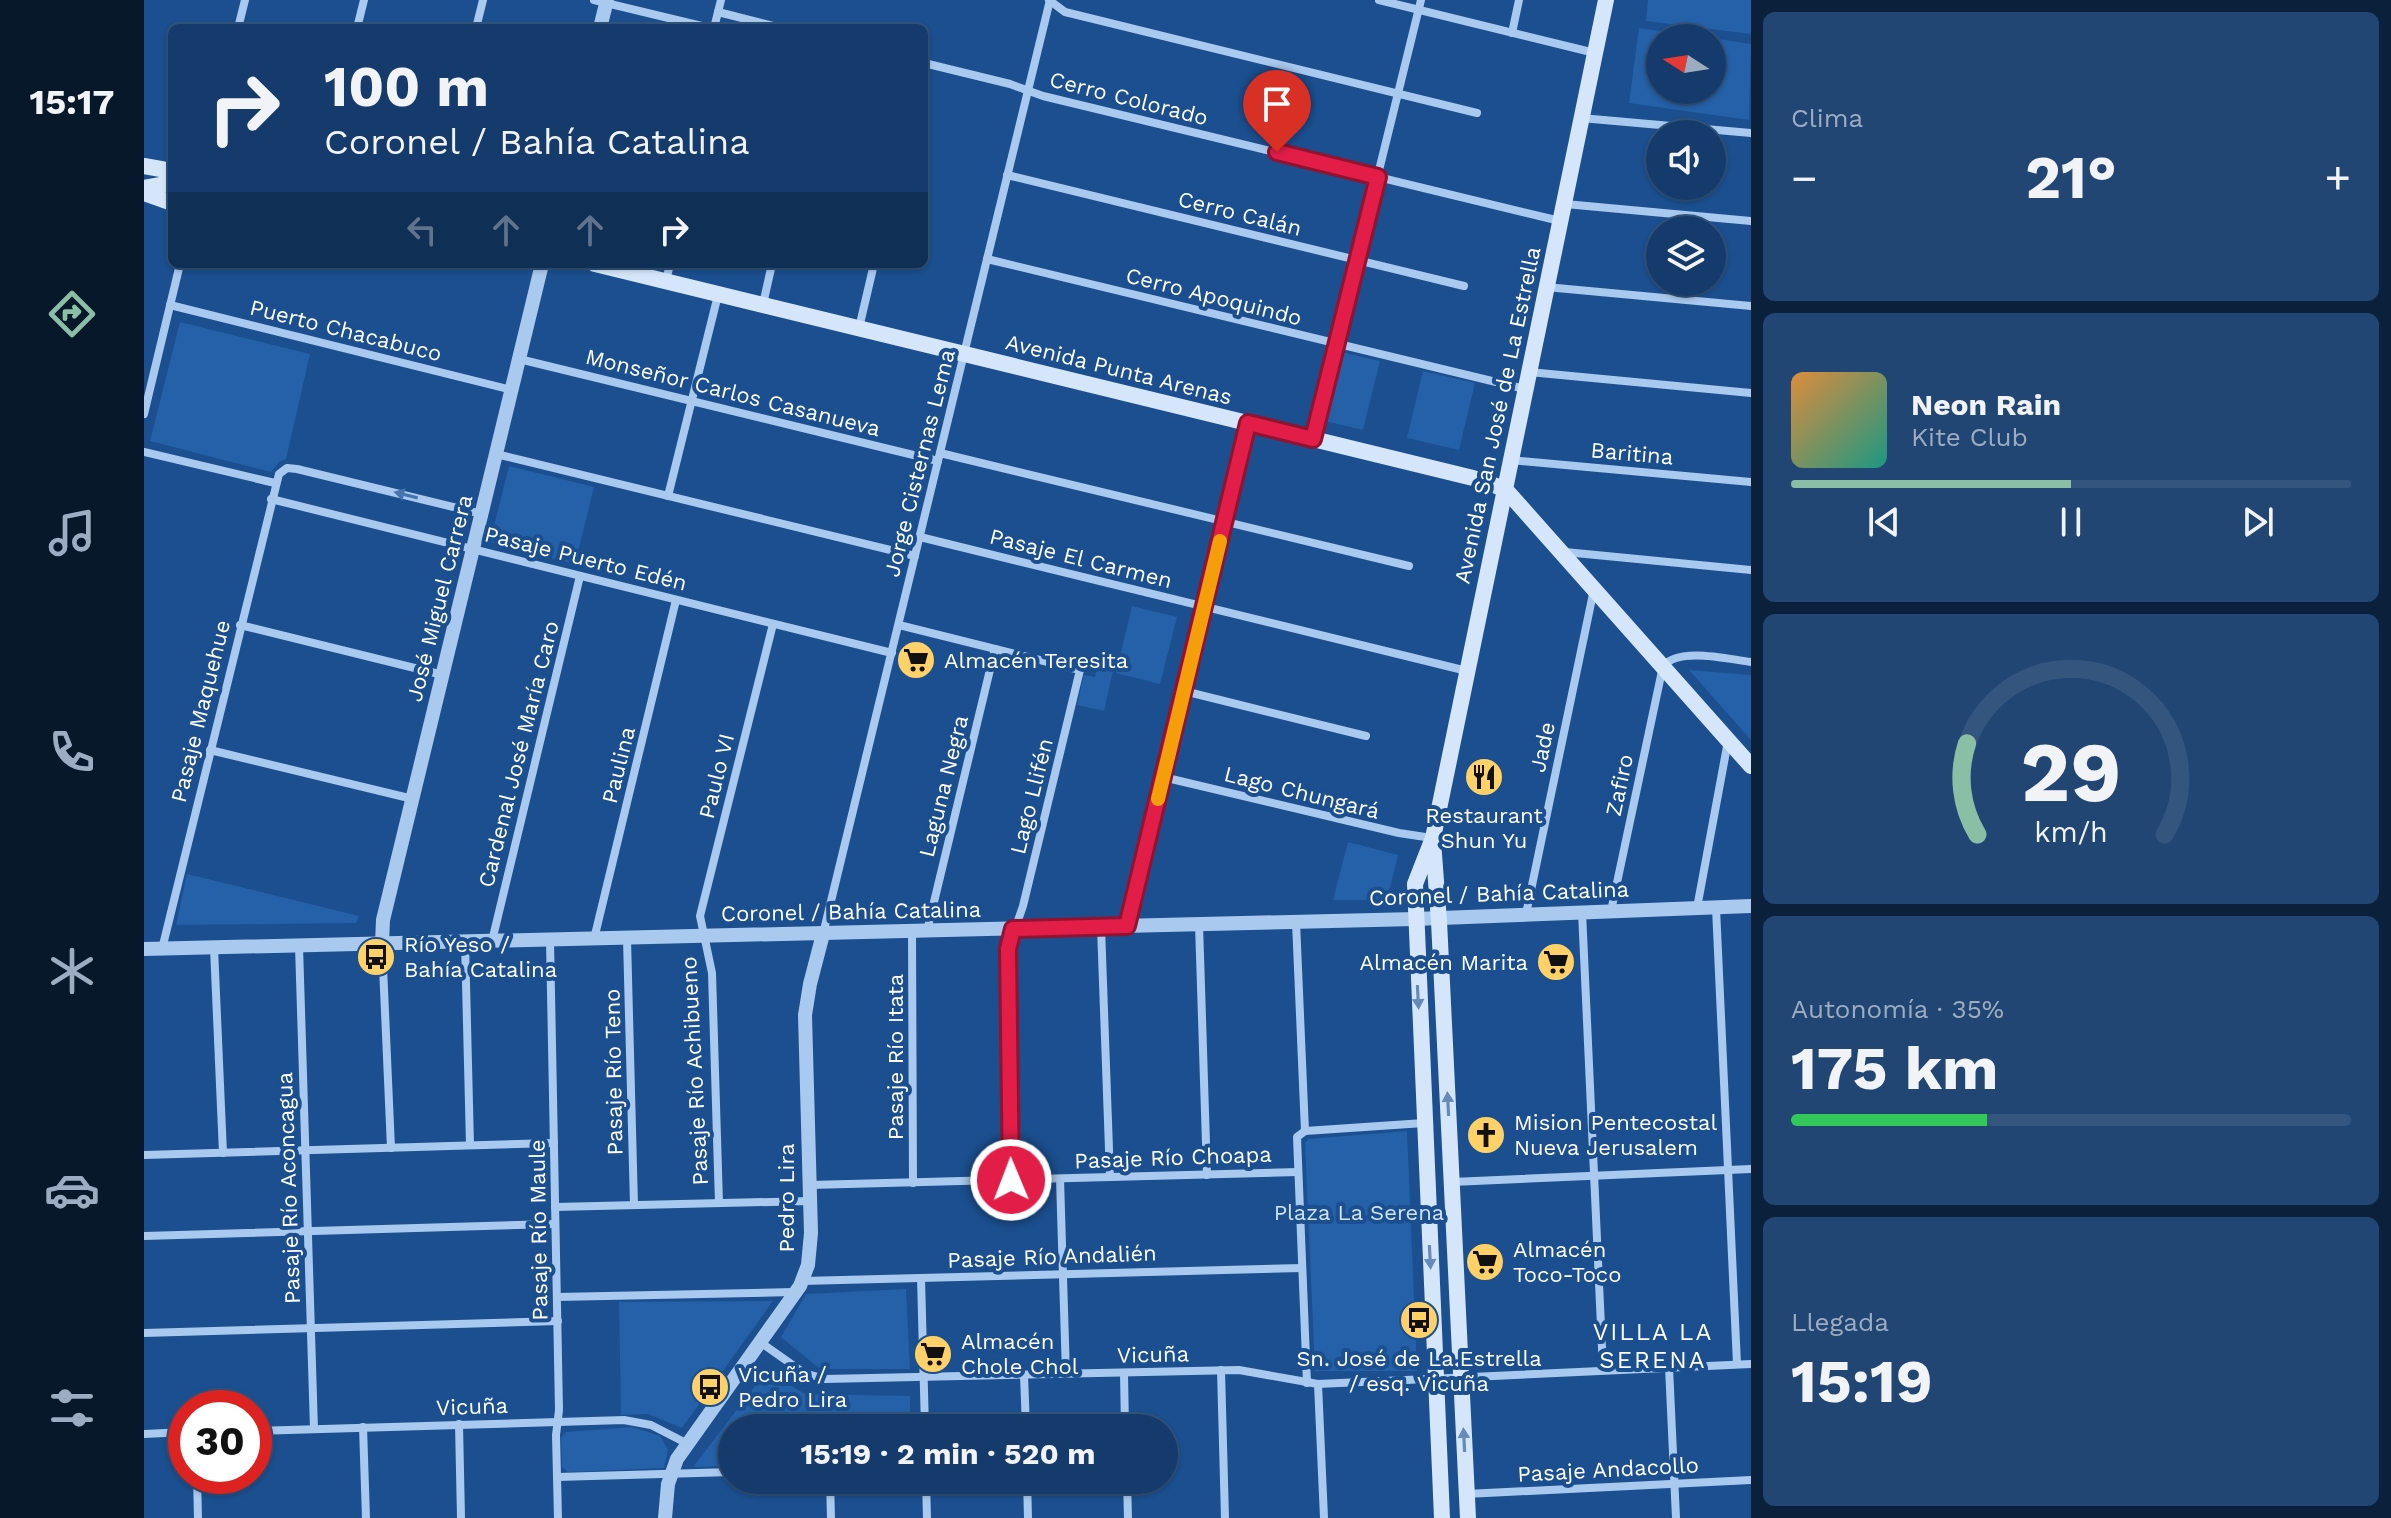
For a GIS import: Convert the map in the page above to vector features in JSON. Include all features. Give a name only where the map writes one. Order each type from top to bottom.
[{"type":"main road","name":"Avenida San José de La Estrella","points":[[1442,1518],[1415,884],[1433,838],[1606,0]]},
{"type":"main road","points":[[144,166],[168,170]]},
{"type":"main road","points":[[144,190],[168,184]]},
{"type":"main road","points":[[144,190],[168,201]]},
{"type":"main road","name":"Avenida Punta Arenas","points":[[612,268],[1480,480],[1505,489],[1751,766]]},
{"type":"main road","name":"Avenida San José de La Estrella","points":[[1433,838],[1468,1518]]},
{"type":"street","points":[[239,24],[245,0]]},
{"type":"street","points":[[358,24],[364,0]]},
{"type":"street","points":[[477,24],[483,0]]},
{"type":"street","points":[[714,24],[721,0]]},
{"type":"street","points":[[1050,0],[1065,12],[1477,113]]},
{"type":"street","name":"Jorge Cisternas Lema","points":[[823,934],[1050,0]]},
{"type":"street","points":[[1379,0],[1595,53]]},
{"type":"street","points":[[1313,439],[1421,0]]},
{"type":"street","points":[[1512,33],[1519,0]]},
{"type":"street","points":[[600,24],[602,1],[696,24]]},
{"type":"street","points":[[718,12],[765,24]]},
{"type":"street","points":[[728,24],[730,15]]},
{"type":"street","name":"Cerro Colorado","points":[[928,64],[1560,221]]},
{"type":"street","points":[[1581,118],[1751,133]]},
{"type":"street","name":"Cerro Calán","points":[[1007,175],[1464,286]]},
{"type":"street","points":[[1563,204],[1751,221]]},
{"type":"street","name":"Cerro Apoquindo","points":[[987,259],[1336,344],[1527,380],[1751,393]]},
{"type":"street","points":[[144,414],[179,268]]},
{"type":"street","name":"José Miguel Carrera","points":[[382,944],[383,920],[541,268]]},
{"type":"street","points":[[666,281],[669,268]]},
{"type":"street","points":[[763,305],[771,268]]},
{"type":"street","points":[[859,328],[873,268]]},
{"type":"street","points":[[1546,287],[1751,306]]},
{"type":"street","points":[[668,496],[718,294]]},
{"type":"street","name":"Puerto Chacabuco","points":[[170,305],[512,390]]},
{"type":"street","name":"Monseñor Carlos Casanueva","points":[[519,359],[1409,566]]},
{"type":"street","points":[[1127,926],[1248,423]]},
{"type":"street","points":[[144,452],[275,483]]},
{"type":"street","points":[[496,454],[915,556]]},
{"type":"street","name":"Baritina","points":[[1510,460],[1751,482]]},
{"type":"street","name":"Pasaje Puerto Edén","points":[[275,483],[282,471],[292,468],[482,514]]},
{"type":"street","name":"Pasaje Maquehue","points":[[162,949],[275,483]]},
{"type":"street","name":"Pasaje Puerto Edén","points":[[271,499],[892,653]]},
{"type":"street","name":"Pasaje El Carmen","points":[[920,537],[1467,671]]},
{"type":"street","points":[[1563,552],[1751,570]]},
{"type":"street","name":"Cardenal José María Caro","points":[[492,941],[580,576]]},
{"type":"street","name":"Jade","points":[[1526,914],[1594,588]]},
{"type":"street","name":"Paulina","points":[[594,939],[676,600]]},
{"type":"street","name":"Paulo VI","points":[[704,937],[701,908],[773,624]]},
{"type":"street","points":[[240,625],[443,675]]},
{"type":"street","points":[[899,625],[995,649]]},
{"type":"street","name":"Lago Llifén","points":[[995,649],[1080,670],[1023,906],[1008,949],[1011,1180]]},
{"type":"street","name":"Laguna Negra","points":[[919,932],[995,649]]},
{"type":"street","points":[[1663,666],[1681,655],[1751,662]]},
{"type":"street","name":"Zafiro","points":[[1611,911],[1663,666]]},
{"type":"street","points":[[1184,691],[1366,736]]},
{"type":"street","points":[[1697,908],[1728,740]]},
{"type":"street","points":[[210,750],[413,799]]},
{"type":"street","name":"Lago Chungará","points":[[1163,777],[1399,833],[1433,838]]},
{"type":"street","name":"Coronel / Bahía Catalina","points":[[144,949],[1415,919],[1751,906]]},
{"type":"street","points":[[1716,908],[1737,1364]]},
{"type":"street","points":[[1582,912],[1603,1370]]},
{"type":"street","points":[[1296,922],[1302,1132],[1298,1172],[1307,1383]]},
{"type":"street","points":[[1199,924],[1207,1175]]},
{"type":"street","points":[[1101,927],[1110,1177]]},
{"type":"street","name":"Pasaje Río Itata","points":[[913,1183],[919,932]]},
{"type":"street","name":"Pedro Lira","points":[[665,1518],[671,1474],[686,1443],[798,1287],[810,1254],[805,1015],[823,934]]},
{"type":"street","name":"Pasaje Río Achibueno","points":[[704,937],[712,973],[719,1203]]},
{"type":"street","name":"Pasaje Río Teno","points":[[627,939],[634,1205]]},
{"type":"street","name":"Pasaje Río Maule","points":[[550,940],[558,1321],[558,1518]]},
{"type":"street","points":[[465,942],[470,1145]]},
{"type":"street","points":[[382,944],[391,1148]]},
{"type":"street","name":"Pasaje Río Aconcagua","points":[[299,946],[314,1429]]},
{"type":"street","points":[[214,948],[223,1153]]},
{"type":"street","points":[[1302,1132],[1424,1123]]},
{"type":"street","points":[[144,1155],[554,1143]]},
{"type":"street","points":[[1452,1182],[1751,1169]]},
{"type":"street","name":"Pasaje Río Choapa","points":[[555,1207],[719,1203],[913,1183],[1298,1172]]},
{"type":"street","points":[[1060,1179],[1066,1374]]},
{"type":"street","points":[[144,1236],[555,1224]]},
{"type":"street","name":"Pasaje Río Andalién","points":[[557,1297],[798,1287],[921,1278],[1302,1268]]},
{"type":"street","points":[[921,1278],[925,1414]]},
{"type":"street","points":[[144,1333],[558,1321]]},
{"type":"street","name":"Vicuña","points":[[760,1342],[794,1367],[815,1377],[835,1380],[1221,1370],[1251,1371],[1318,1384],[1751,1364]]},
{"type":"street","points":[[1669,1367],[1676,1518]]},
{"type":"street","points":[[1221,1370],[1225,1518]]},
{"type":"street","points":[[1124,1373],[1125,1414]]},
{"type":"street","points":[[1024,1375],[1025,1414]]},
{"type":"street","points":[[1318,1384],[1324,1518]]},
{"type":"street","name":"Vicuña","points":[[272,1430],[639,1421],[686,1443]]},
{"type":"street","points":[[459,1424],[461,1518]]},
{"type":"street","points":[[363,1427],[366,1518]]},
{"type":"street","points":[[144,1434],[168,1433]]},
{"type":"street","points":[[557,1477],[718,1472]]},
{"type":"street","name":"Pasaje Andacollo","points":[[1466,1494],[1751,1480]]},
{"type":"street","points":[[197,1494],[198,1518]]},
{"type":"street","points":[[830,1494],[831,1518]]},
{"type":"street","points":[[926,1494],[927,1518]]},
{"type":"street","points":[[1027,1494],[1028,1518]]},
{"type":"street","points":[[1127,1494],[1128,1518]]},
{"type":"green space","points":[[1648,0],[1751,0],[1751,34],[1726,31],[1726,24],[1646,21]]},
{"type":"green space","points":[[1639,28],[1646,29],[1646,104],[1726,104],[1726,40],[1751,44],[1749,120],[1629,103]]},
{"type":"green space","points":[[180,322],[310,354],[286,459],[271,472],[150,441]]},
{"type":"green space","points":[[1341,352],[1380,361],[1363,430],[1325,421]]},
{"type":"green space","points":[[1423,371],[1475,383],[1459,450],[1407,438]]},
{"type":"green space","points":[[509,466],[594,487],[575,564],[490,542]]},
{"type":"green space","points":[[1132,606],[1177,617],[1160,684],[1116,673]]},
{"type":"green space","points":[[1098,662],[1114,666],[1104,711],[1077,705],[1084,675],[1095,677]]},
{"type":"green space","points":[[1689,670],[1751,675],[1751,740]]},
{"type":"green space","points":[[1348,842],[1398,855],[1387,900],[1333,900]]},
{"type":"green space","points":[[187,874],[359,916],[356,923],[176,925]]},
{"type":"green space","name":"Plaza La Serena","points":[[1407,1131],[1417,1371],[1315,1371],[1305,1143],[1308,1139]]},
{"type":"green space","points":[[906,1289],[910,1369],[820,1369],[781,1337],[806,1294]]},
{"type":"green space","points":[[773,1301],[682,1428],[648,1414],[621,1415],[619,1302]]},
{"type":"green space","points":[[765,1373],[771,1373],[805,1394],[910,1396],[910,1414],[734,1414]]},
{"type":"green space","points":[[632,1427],[660,1436],[668,1450],[664,1468],[568,1472],[562,1467],[561,1438],[566,1432]]},
{"type":"green space","points":[[718,1434],[718,1466],[693,1467]]},
{"type":"slow traffic","points":[[1158,799],[1220,541]]},
{"type":"place","name":"Almacén Teresita","points":[[916,660]]},
{"type":"place","name":"Restaurant Shun Yu","points":[[1484,777]]},
{"type":"place","name":"Río Yeso / Bahía Catalina","points":[[376,957]]},
{"type":"place","name":"Almacén Marita","points":[[1556,962]]},
{"type":"place","name":"Mision Pentecostal Nueva Jerusalem","points":[[1486,1135]]},
{"type":"place","name":"Almacén Toco-Toco","points":[[1485,1262]]},
{"type":"place","name":"Sn. José de La.Estrella / esq. Vicuña","points":[[1419,1320]]},
{"type":"place","name":"Almacén Chole Chol","points":[[933,1354]]},
{"type":"place","name":"Vicuña / Pedro Lira","points":[[710,1387]]},
{"type":"district","name":"VILLA LA SERENA","points":[[1653,1346]]},
{"type":"route","points":[[1011,1180],[1008,949],[1013,929],[1127,926],[1248,423],[1313,439],[1378,177],[1277,152]]}]
